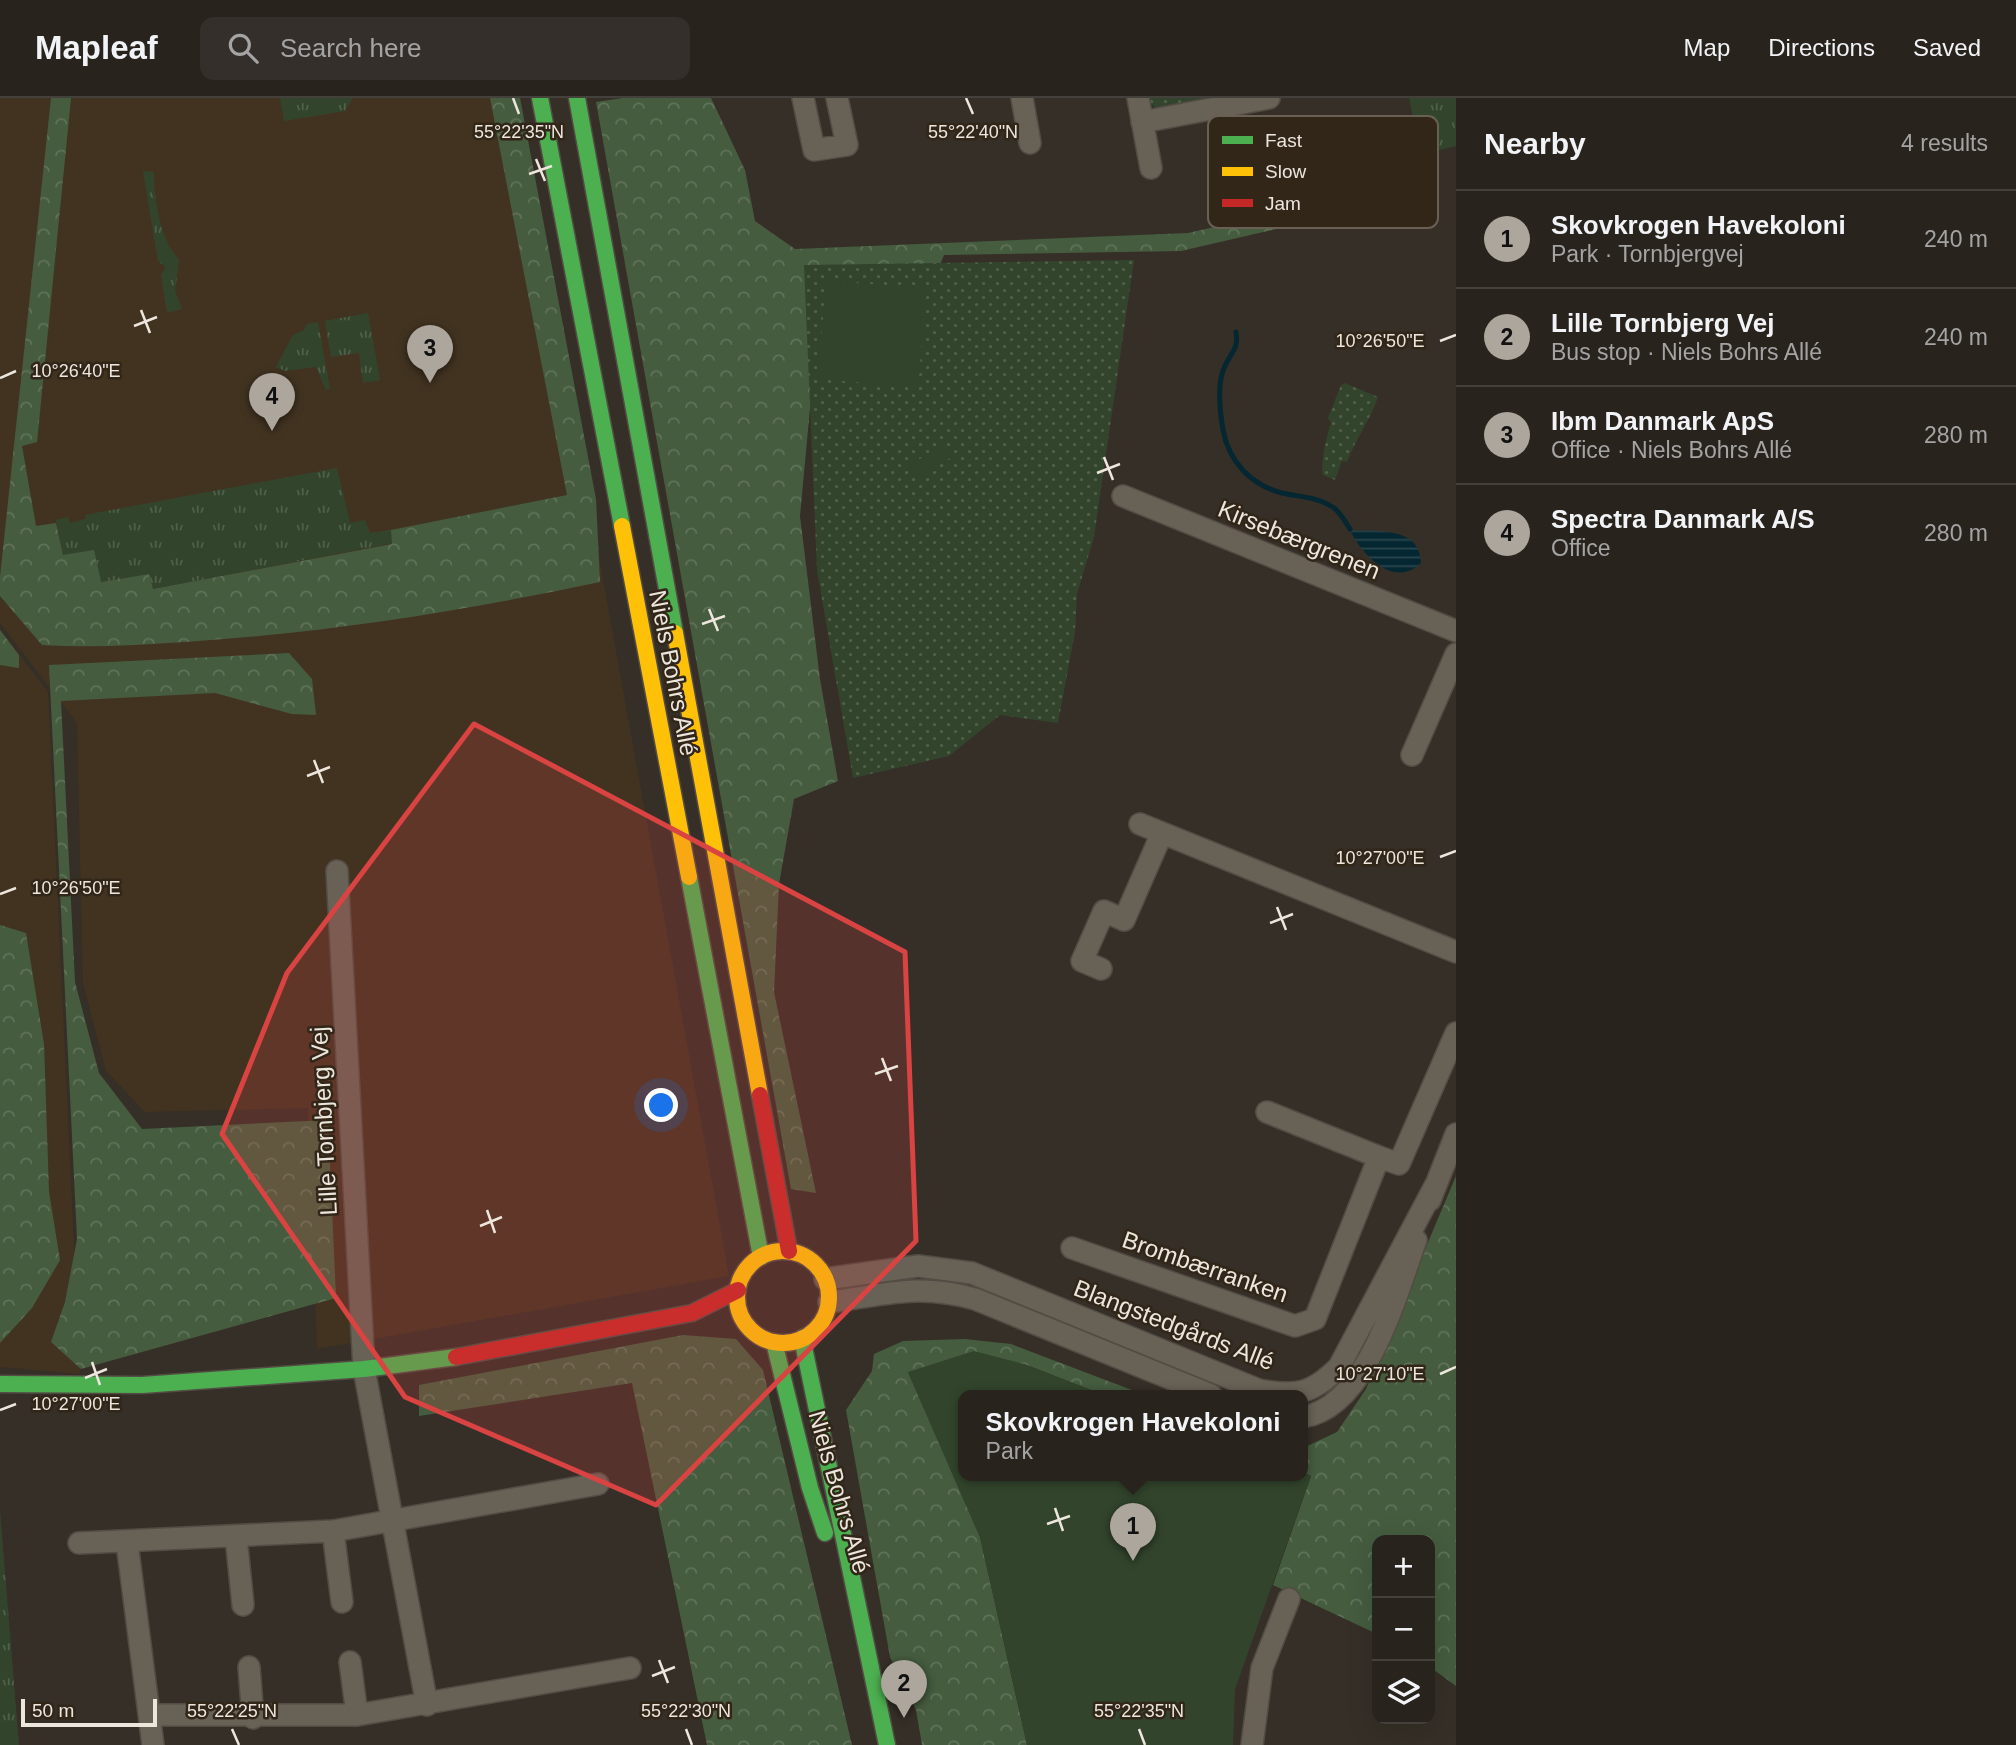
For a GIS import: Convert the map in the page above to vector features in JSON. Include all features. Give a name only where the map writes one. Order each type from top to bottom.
[{"type":"street","name":"Niels Bohrs Allé","points":[[540,98],[761,1257]]},
{"type":"street","points":[[563,98],[594,193]]},
{"type":"street","name":"Niels Bohrs Allé","points":[[577,98],[789,1251]]},
{"type":"street","points":[[803,98],[814,150],[847,145],[837,98]]},
{"type":"street","points":[[1022,98],[1030,143]]},
{"type":"street","points":[[1138,98],[1151,168]]},
{"type":"street","points":[[1142,122],[1269,98]]},
{"type":"street","name":"Kirsebærgrenen","points":[[1123,496],[1456,631]]},
{"type":"street","points":[[1412,755],[1456,654]]},
{"type":"street","points":[[1140,824],[1456,952]]},
{"type":"street","points":[[1101,969],[1082,961],[1104,911],[1124,919],[1161,833]]},
{"type":"street","name":"Lille Tornbjerg Vej","points":[[337,871],[364,1369],[427,1706]]},
{"type":"street","points":[[1267,1112],[1399,1164],[1456,1033]]},
{"type":"street","name":"Blangstedgårds Allé","points":[[1308,1415],[1329,1409],[1345,1396],[1362,1375],[1403,1277],[1434,1186],[1456,1133]]},
{"type":"street","name":"Brombærranken","points":[[1072,1248],[1295,1326],[1315,1319],[1379,1157]]},
{"type":"street","name":"Blangstedgårds Allé","points":[[1308,1391],[1323,1384],[1339,1367],[1434,1186]]},
{"type":"street","points":[[789,1251],[810,1260],[825,1279],[829,1302],[820,1324],[802,1338],[774,1342],[755,1333],[742,1317],[738,1290],[746,1271],[761,1257],[789,1251]]},
{"type":"street","name":"Blangstedgårds Allé","points":[[825,1279],[918,1266],[972,1273],[1259,1390]]},
{"type":"street","name":"Blangstedgårds Allé","points":[[829,1302],[918,1289],[943,1290],[975,1299],[1199,1390]]},
{"type":"street","points":[[0,1384],[142,1385],[364,1369],[497,1351],[692,1313],[738,1290]]},
{"type":"street","points":[[692,1313],[742,1317]]},
{"type":"street","name":"Niels Bohrs Allé","points":[[802,1338],[887,1745]]},
{"type":"street","name":"Niels Bohrs Allé","points":[[774,1342],[810,1488],[866,1653]]},
{"type":"street","points":[[79,1543],[127,1543],[333,1531],[598,1484]]},
{"type":"street","points":[[333,1531],[342,1602]]},
{"type":"street","points":[[236,1537],[243,1605]]},
{"type":"street","points":[[127,1543],[153,1745]]},
{"type":"street","points":[[1252,1745],[1262,1668],[1289,1599]]},
{"type":"street","points":[[350,1662],[357,1716]]},
{"type":"street","points":[[249,1667],[253,1717]]},
{"type":"street","points":[[149,1715],[357,1716],[427,1706],[630,1668]]},
{"type":"highlighted area","points":[[474,724],[905,952],[916,1241],[656,1505],[405,1397],[222,1134],[287,973]]},
{"type":"shaded area","points":[[0,98],[516,98],[729,1276],[317,1349],[308,1108],[145,1112],[106,1071],[83,983],[77,723],[0,623]]},
{"type":"shaded area","points":[[0,629],[48,692],[80,1374],[0,1367]]},
{"type":"green space","points":[[51,98],[71,98],[37,442],[22,446],[36,526],[56,523],[63,555],[94,550],[101,582],[149,574],[153,589],[392,544],[391,530],[567,495],[490,98],[520,98],[596,499],[600,582],[445,611],[290,633],[131,645],[42,645],[0,596],[0,577]]},
{"type":"green space","points":[[280,98],[353,98],[345,111],[284,121]]},
{"type":"green space","points":[[623,98],[711,98],[745,170],[755,221],[795,249],[1188,233],[1210,228],[1281,228],[1181,251],[944,255],[931,286],[822,279],[800,516],[820,679],[838,781],[794,799],[779,884],[774,992],[816,1193],[791,1189],[596,102]]},
{"type":"green space","points":[[1145,98],[1209,98],[1209,100],[1158,110]]},
{"type":"green space","points":[[1409,98],[1456,98],[1456,146],[1438,150],[1438,116],[1413,116]]},
{"type":"green space","points":[[143,171],[154,172],[165,238],[179,260],[175,291],[182,309],[167,313],[161,275],[166,267],[158,261]]},
{"type":"green space","points":[[1134,260],[1094,537],[1077,594],[1075,632],[1058,723],[1000,715],[949,756],[853,778],[817,570],[804,265]]},
{"type":"green space","points":[[826,281],[927,288],[918,387],[818,379]]},
{"type":"green space","points":[[368,313],[380,380],[363,383],[359,353],[331,357],[325,321]]},
{"type":"green space","points":[[318,322],[330,389],[326,390],[316,367],[285,371],[276,367],[293,335],[304,330],[307,324]]},
{"type":"green space","points":[[1345,383],[1378,397],[1347,462],[1342,461],[1335,480],[1323,475],[1322,464],[1331,423],[1328,418],[1341,385]]},
{"type":"green space","points":[[944,442],[955,455],[918,479],[910,466]]},
{"type":"green space","points":[[337,468],[350,523],[365,520],[370,533],[391,530],[393,543],[153,589],[149,574],[100,582],[63,555],[56,520],[68,517],[70,523],[86,519],[85,515]]},
{"type":"green space","points":[[0,630],[19,655],[19,668],[0,665]]},
{"type":"green space","points":[[289,653],[312,679],[316,715],[292,714],[215,693],[61,701],[75,982],[99,1073],[142,1129],[328,1120],[336,1298],[81,1369],[51,1342],[65,1302],[77,1239],[49,665]]},
{"type":"green space","points":[[0,925],[26,933],[44,1044],[49,1192],[60,1260],[32,1308],[0,1343]]},
{"type":"green space","points":[[1456,1176],[1456,1686],[1435,1671],[1435,1535],[1372,1535],[1372,1632],[1273,1585],[1311,1476],[1308,1474],[1308,1446],[1337,1432],[1366,1389]]},
{"type":"green space","points":[[683,1335],[736,1339],[763,1370],[852,1745],[707,1745],[632,1383],[419,1416],[419,1385]]},
{"type":"green space","points":[[965,1339],[1011,1344],[1132,1390],[1091,1390],[1024,1364],[908,1372],[980,1537],[1027,1745],[922,1745],[916,1710],[890,1657],[846,1410],[872,1371],[874,1354],[903,1341]]},
{"type":"green space","points":[[974,1351],[1024,1364],[1091,1390],[958,1390],[958,1481],[1308,1481],[1308,1474],[1311,1476],[1235,1689],[1233,1745],[1027,1745],[980,1537],[908,1372]]},
{"type":"green space","points":[[0,1511],[19,1745],[0,1745]]},
{"type":"water","points":[[1350,530],[1395,533],[1405,537],[1419,551],[1421,563],[1400,573],[1390,571],[1370,558]]},
{"type":"waterway","points":[[1236,332],[1235,347],[1222,373],[1220,389],[1223,430],[1230,452],[1251,478],[1282,493],[1328,504],[1339,512],[1350,529]]},
{"type":"traffic: fast","points":[[540,98],[622,526]]},
{"type":"traffic: fast","points":[[577,98],[675,633]]},
{"type":"traffic: fast","points":[[689,877],[761,1257]]},
{"type":"traffic: fast","points":[[802,1338],[887,1745]]},
{"type":"traffic: fast","points":[[774,1342],[810,1488],[825,1533]]},
{"type":"traffic: fast","points":[[0,1384],[142,1385],[364,1369],[456,1357]]},
{"type":"traffic: slow","points":[[622,526],[689,877]]},
{"type":"traffic: slow","points":[[675,633],[760,1095]]},
{"type":"traffic: slow","points":[[783,1251],[800,1255],[815,1265],[825,1280],[829,1297],[825,1314],[815,1329],[800,1339],[783,1343],[766,1339],[751,1329],[741,1314],[737,1297],[741,1280],[751,1265],[766,1255],[783,1251]]},
{"type":"traffic: jam","points":[[760,1095],[789,1251]]},
{"type":"traffic: jam","points":[[456,1357],[692,1313],[738,1290]]},
{"type":"place","name":"Ibm Danmark ApS","points":[[430,383]]},
{"type":"place","name":"Spectra Danmark A/S","points":[[272,431]]},
{"type":"place","name":"Skovkrogen Havekoloni","points":[[1133,1561]]},
{"type":"place","name":"Lille Tornbjerg Vej","points":[[904,1718]]}]
